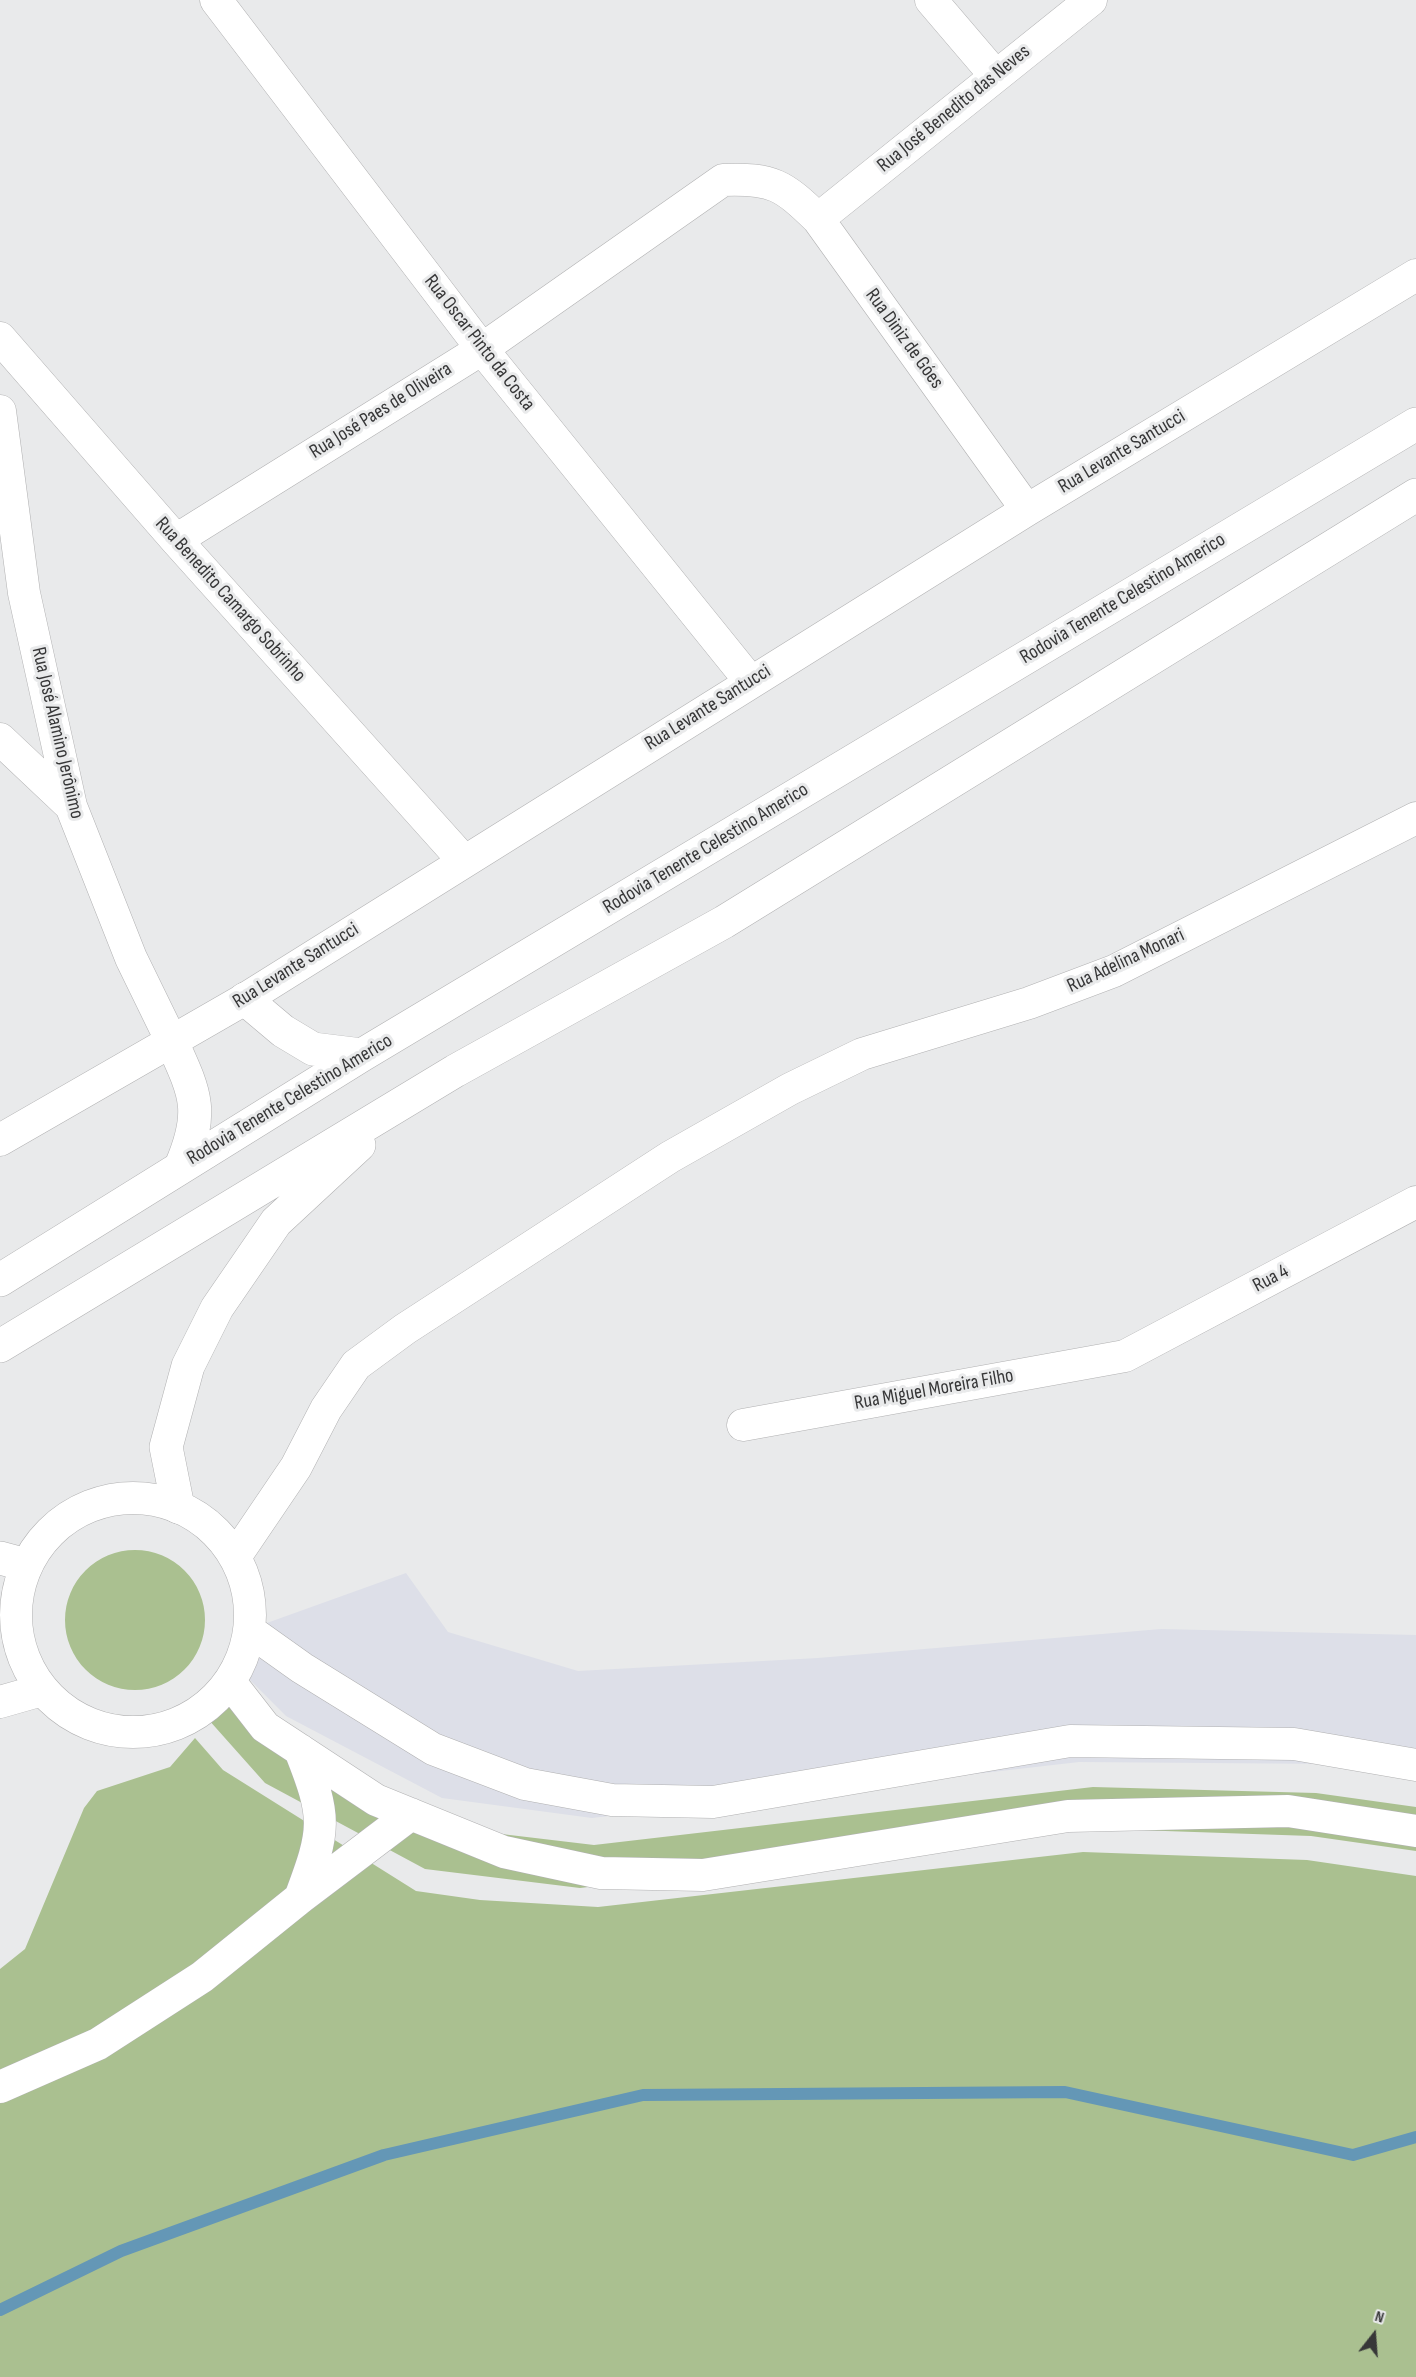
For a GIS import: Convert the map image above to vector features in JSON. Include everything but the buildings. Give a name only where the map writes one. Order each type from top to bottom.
[{"type":"highway","name":"Rodovia Tenente Celestino Americo","points":[[0,1280],[180,1166],[362,1055],[1416,424]]},
{"type":"highway","points":[[0,1346],[406,1100],[724,922],[1416,495]]},
{"type":"highway","points":[[245,999],[283,1031],[313,1049],[362,1055]]},
{"type":"highway","points":[[171,1040],[194,1094],[196,1117],[192,1140],[180,1166]]},
{"type":"highway","points":[[178,1507],[166,1447],[188,1366],[217,1308],[276,1222],[406,1100]]},
{"type":"street","name":"Rua Oscar Pinto da Costa","points":[[216,0],[483,349],[750,681]]},
{"type":"street","points":[[932,0],[994,75]]},
{"type":"street","name":"Rua José Benedito das Neves","points":[[818,219],[994,75],[1091,0]]},
{"type":"street","name":"Rua José Paes de Oliveira","points":[[176,540],[483,349],[723,180],[768,182]]},
{"type":"street","name":"Rua Diniz de Góes","points":[[768,182],[791,192],[818,219],[1027,510]]},
{"type":"street","name":"Rua Levante Santucci","points":[[0,1140],[245,999],[750,681],[1027,510],[1416,275]]},
{"type":"street","name":"Rua Benedito Camargo Sobrinho","points":[[0,338],[176,540],[463,860]]},
{"type":"street","name":"Rua José Alamino Jerônimo","points":[[0,411],[12,601],[70,806],[131,957],[171,1040]]},
{"type":"street","points":[[0,739],[70,806]]},
{"type":"street","name":"Rua Adelina Monari","points":[[235,1557],[296,1467],[326,1409],[356,1365],[405,1329],[670,1156],[790,1089],[862,1054],[1029,1003],[1114,971],[1416,818]]},
{"type":"street","name":"Rua 4","points":[[1125,1356],[1416,1202]]},
{"type":"street","name":"Rua Miguel Moreira Filho","points":[[743,1425],[1125,1356]]},
{"type":"street","points":[[143,1498],[178,1507],[211,1527],[235,1557],[247,1588],[250,1605],[250,1631],[243,1658],[230,1682],[207,1708],[177,1725],[143,1733],[108,1731],[72,1716],[42,1690],[22,1656],[16,1634],[13,1562],[74,1513],[107,1501],[143,1498]]},
{"type":"street","points":[[250,1631],[302,1668],[433,1749],[525,1784],[612,1800],[713,1802],[1070,1741],[1294,1744],[1416,1765]]},
{"type":"street","points":[[230,1682],[266,1727],[376,1800],[504,1852],[590,1871],[703,1875],[1068,1816],[1288,1811],[1416,1831]]},
{"type":"street","points":[[0,1702],[42,1690]]},
{"type":"street","points":[[300,1750],[318,1795],[322,1824],[314,1860],[300,1898]]},
{"type":"street","points":[[0,2087],[98,2044],[202,1977],[300,1898],[411,1814]]},
{"type":"shaded area","points":[[406,1573],[448,1632],[578,1671],[818,1658],[1161,1629],[1416,1635],[1416,1778],[1335,1764],[1079,1762],[592,1818],[442,1798],[286,1716],[231,1661],[239,1633]]},
{"type":"green space","points":[[135,1550],[162,1555],[184,1571],[200,1593],[205,1620],[200,1647],[184,1669],[162,1685],[135,1690],[108,1685],[86,1669],[70,1647],[65,1620],[70,1593],[86,1571],[108,1555]]},
{"type":"green space","points":[[225,1685],[434,1826],[594,1845],[1093,1787],[1316,1793],[1416,1807],[1416,1851],[1311,1836],[1078,1828],[580,1888],[425,1869],[265,1783],[208,1719],[219,1705]]},
{"type":"green space","points":[[195,1738],[223,1770],[416,1891],[480,1900],[598,1907],[1083,1852],[1307,1860],[1416,1876],[1416,2377],[0,2377],[0,1969],[25,1949],[84,1808],[97,1791],[170,1767]]},
{"type":"waterway","points":[[0,2310],[121,2251],[384,2155],[643,2095],[1065,2092],[1353,2155],[1416,2137]]}]
